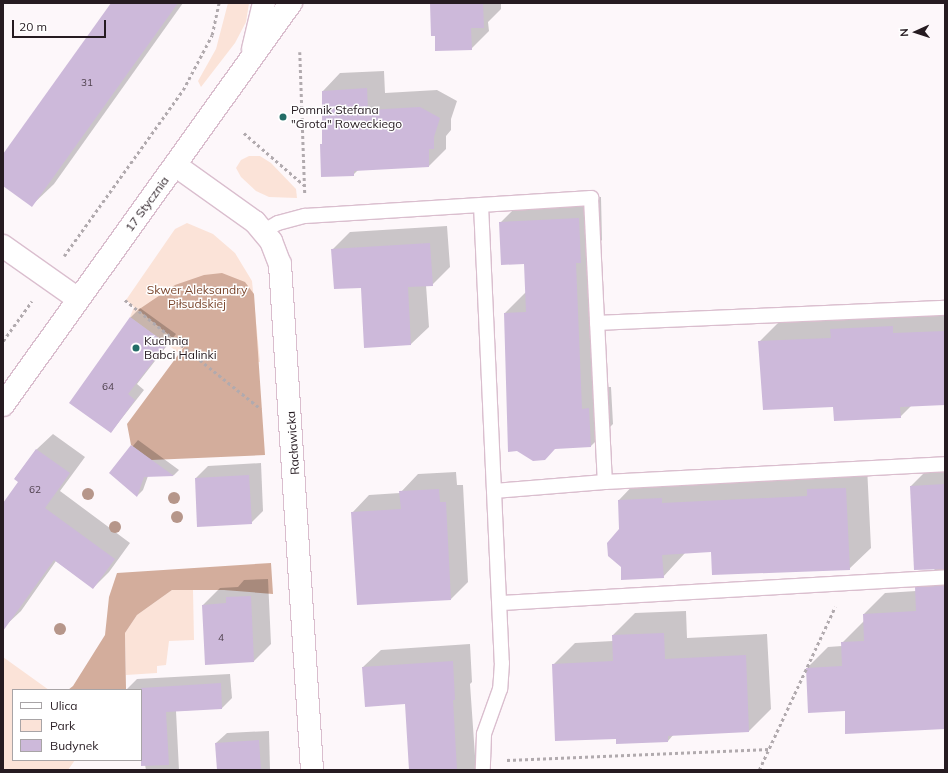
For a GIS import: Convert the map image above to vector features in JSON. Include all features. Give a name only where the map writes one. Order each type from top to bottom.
[{"type":"street","points":[[251,60],[264,3]]},
{"type":"street","name":"17 Stycznia","points":[[3,406],[78,298],[291,3]]},
{"type":"street","name":"Racławicka","points":[[175,165],[264,231],[271,241],[280,264],[293,435],[312,770]]},
{"type":"street","points":[[3,246],[78,298]]},
{"type":"lane","points":[[264,231],[278,223],[305,216],[591,198],[605,482]]},
{"type":"lane","points":[[481,205],[502,662],[500,689],[484,734],[483,765]]},
{"type":"lane","points":[[597,323],[945,308]]},
{"type":"lane","points":[[494,492],[605,482],[945,464]]},
{"type":"lane","points":[[500,604],[945,577]]},
{"type":"path","points":[[3,341],[183,90],[212,35],[219,3]]},
{"type":"path","points":[[300,52],[305,216]]},
{"type":"path","points":[[244,133],[304,186]]},
{"type":"path","points":[[126,300],[293,435]]},
{"type":"path","points":[[759,770],[846,583]]},
{"type":"path","points":[[483,765],[770,749]]},
{"type":"green space","points":[[228,3],[249,3],[246,22],[235,43],[201,87],[198,81],[216,49]]},
{"type":"green space","points":[[249,156],[260,156],[271,163],[296,189],[297,198],[269,197],[256,191],[241,177],[236,168],[241,160]]},
{"type":"green space","name":"Skwer Aleksandry Piłsudskiej","points":[[187,223],[213,234],[235,253],[252,281],[260,362],[179,353],[130,317],[134,307],[126,300],[175,229]]},
{"type":"green space","points":[[222,273],[245,282],[254,294],[265,455],[151,460],[131,445],[127,424],[184,347],[138,310],[175,285],[204,275]]},
{"type":"green space","points":[[271,563],[273,594],[224,590],[172,590],[137,615],[125,633],[126,689],[69,689],[73,686],[105,635],[109,597],[117,573]]},
{"type":"green space","points":[[172,590],[193,590],[194,640],[169,641],[166,665],[157,666],[157,673],[126,675],[125,633],[137,615]]},
{"type":"green space","points":[[3,657],[48,689],[12,689],[12,761],[74,761],[68,770],[3,770]]},
{"type":"building","points":[[111,3],[178,3],[32,207],[3,186],[3,154]]},
{"type":"building","points":[[430,3],[483,3],[484,28],[471,28],[472,50],[435,51],[435,36],[431,36]]},
{"type":"building","points":[[367,88],[368,110],[420,107],[440,118],[434,137],[434,149],[429,149],[429,167],[354,171],[354,176],[321,177],[320,144],[322,144],[322,91]]},
{"type":"building","points":[[579,218],[581,263],[576,263],[582,409],[589,408],[591,447],[555,449],[545,460],[533,461],[517,451],[508,452],[504,313],[526,312],[524,264],[501,265],[499,222]]},
{"type":"building","points":[[430,243],[433,286],[408,287],[411,345],[364,348],[361,288],[334,289],[331,249]]},
{"type":"building","points":[[130,317],[167,344],[128,394],[135,400],[111,433],[69,403]]},
{"type":"building","points":[[893,326],[893,333],[945,331],[945,405],[900,407],[901,418],[834,421],[833,407],[763,410],[758,341],[831,338],[830,329]]},
{"type":"building","points":[[131,445],[174,476],[144,477],[137,497],[109,473]]},
{"type":"building","points":[[36,449],[70,473],[45,508],[115,559],[93,589],[54,560],[3,631],[3,503],[18,482],[14,479]]},
{"type":"building","points":[[249,475],[252,524],[197,527],[195,478]]},
{"type":"building","points":[[945,484],[945,569],[914,570],[910,486]]},
{"type":"building","points":[[846,488],[850,570],[712,575],[711,552],[662,555],[664,578],[621,580],[621,567],[608,556],[607,543],[619,529],[618,500],[662,498],[662,503],[807,496],[807,489]]},
{"type":"building","points":[[439,489],[440,502],[446,502],[451,600],[357,605],[351,512],[401,509],[399,491]]},
{"type":"building","points":[[945,586],[945,729],[845,734],[845,711],[808,713],[806,668],[842,666],[841,642],[864,641],[863,614],[916,611],[915,587]]},
{"type":"building","points":[[251,596],[254,662],[205,665],[202,605],[226,603],[226,597]]},
{"type":"building","points":[[664,633],[665,659],[746,655],[749,732],[668,736],[668,742],[616,744],[616,739],[555,741],[552,664],[613,661],[612,635]]},
{"type":"building","points":[[453,661],[455,700],[453,700],[457,770],[409,770],[405,704],[365,707],[362,667]]},
{"type":"building","points":[[221,683],[222,709],[166,712],[169,765],[141,766],[141,688]]},
{"type":"building","points":[[259,740],[261,770],[217,770],[215,743]]},
{"type":"place","name":"Pomnik Stefana \"Grota\" Roweckiego","points":[[283,117]]},
{"type":"place","name":"Kuchnia Babci Halinki","points":[[136,348]]}]
